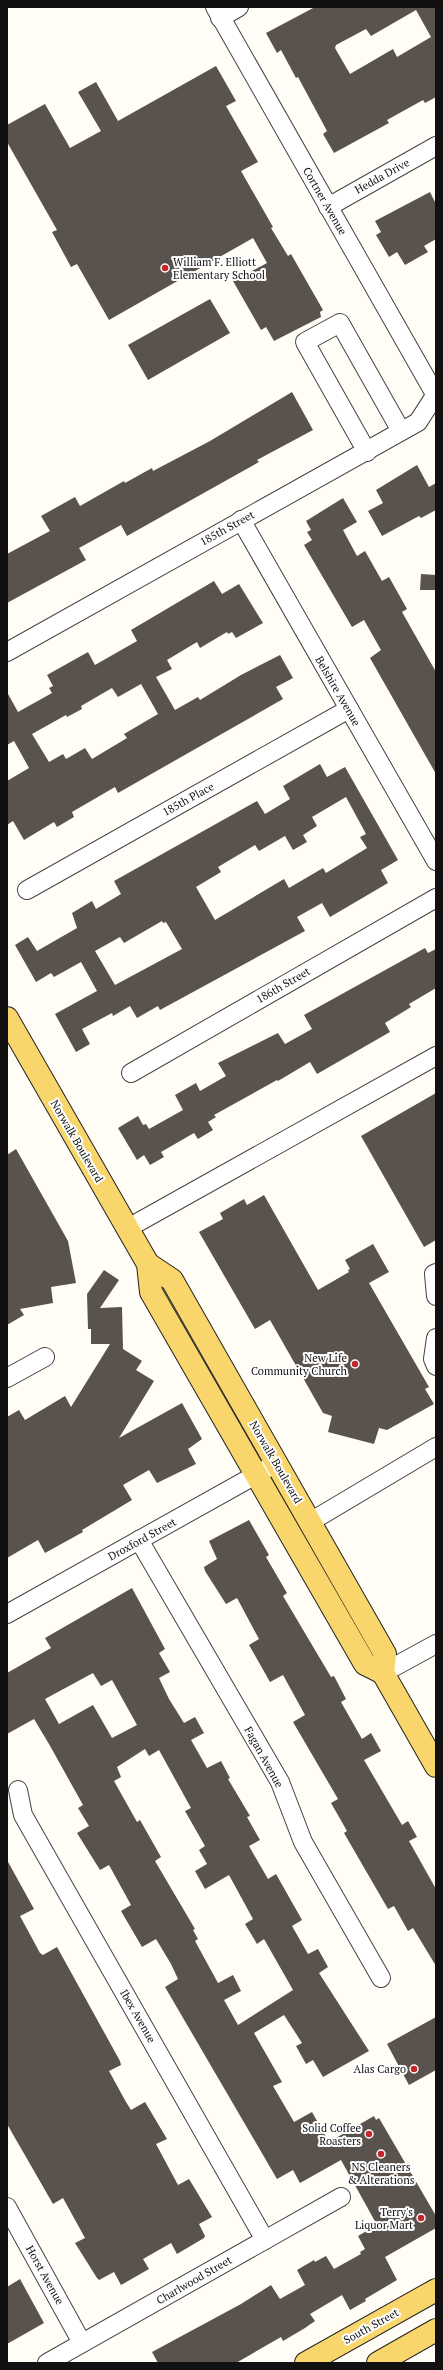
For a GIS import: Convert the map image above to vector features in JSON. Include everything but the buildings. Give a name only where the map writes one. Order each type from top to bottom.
[{"type":"main road","name":"Norwalk Boulevard","points":[[7,1018],[148,1264],[151,1292],[256,1475],[365,1664],[383,1673],[385,1654],[172,1280],[148,1264]]},
{"type":"main road","points":[[383,1673],[436,1764]]},
{"type":"main road","name":"South Street","points":[[306,2363],[436,2290]]},
{"type":"main road","points":[[378,2363],[436,2330]]},
{"type":"street","points":[[218,12],[239,7]]},
{"type":"street","name":"Cortner Avenue","points":[[218,12],[436,394]]},
{"type":"street","name":"Hedda Drive","points":[[328,206],[436,146]]},
{"type":"street","points":[[367,452],[305,342],[340,323],[401,431]]},
{"type":"street","name":"185th Street","points":[[7,652],[241,520],[367,452],[418,422],[436,394]]},
{"type":"street","name":"Belshire Avenue","points":[[241,520],[436,861]]},
{"type":"street","name":"185th Place","points":[[27,890],[349,709]]},
{"type":"street","name":"186th Street","points":[[131,1073],[436,898]]},
{"type":"street","points":[[128,1228],[436,1056]]},
{"type":"street","points":[[436,1273],[434,1274],[436,1296]]},
{"type":"street","points":[[436,1338],[432,1359],[436,1366]]},
{"type":"street","points":[[7,1378],[45,1357]]},
{"type":"street","points":[[310,1522],[436,1447]]},
{"type":"street","name":"Droxford Street","points":[[7,1614],[276,1464]]},
{"type":"street","name":"Fagan Avenue","points":[[139,1540],[280,1782],[303,1842],[381,1978]]},
{"type":"street","points":[[383,1673],[436,1644]]},
{"type":"street","name":"Ibex Avenue","points":[[18,1790],[23,1815],[265,2240]]},
{"type":"street","name":"Charlwood Street","points":[[47,2363],[341,2197]]},
{"type":"street","name":"Horst Avenue","points":[[7,2206],[82,2343]]},
{"type":"place","name":"William F. Elliott Elementary School","points":[[165,268]]},
{"type":"place","name":"New Life Community Church","points":[[355,1364]]},
{"type":"place","name":"Alas Cargo","points":[[414,2069]]},
{"type":"place","name":"Solid Coffee Roasters","points":[[369,2134]]},
{"type":"place","name":"NS Cleaners & Alterations","points":[[381,2154]]},
{"type":"place","name":"Terry's Liquor Mart","points":[[421,2218]]}]
